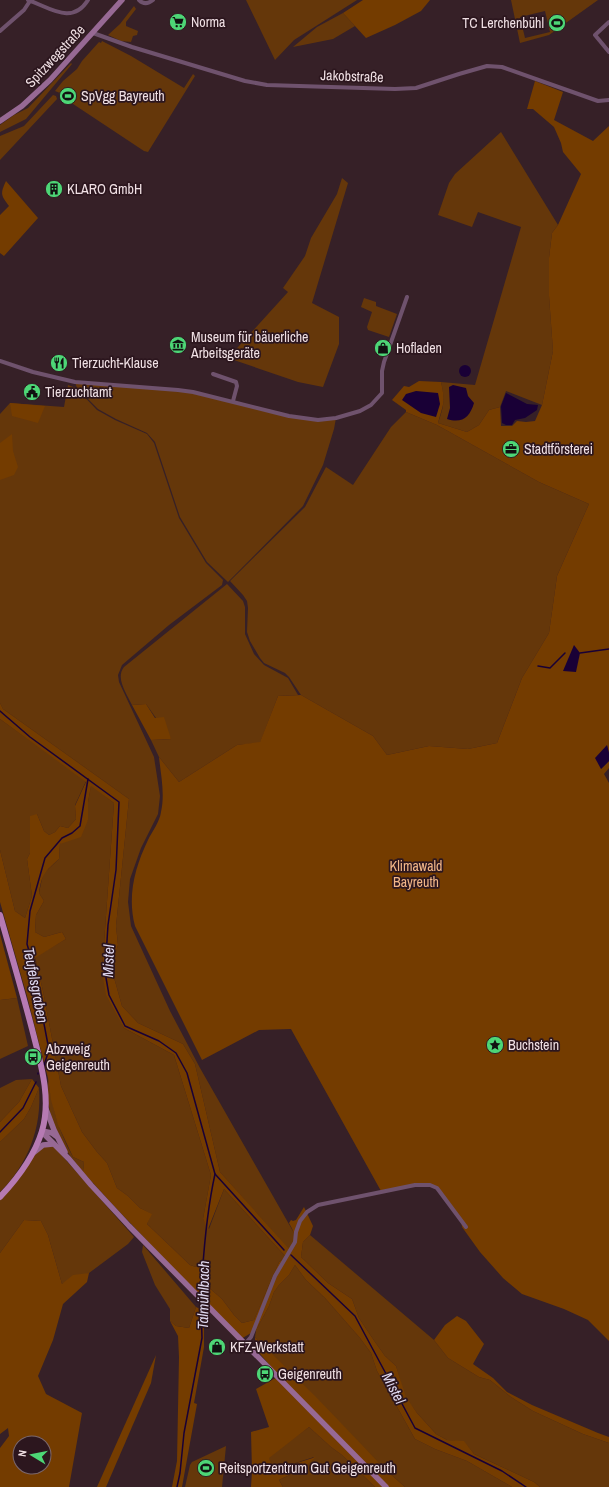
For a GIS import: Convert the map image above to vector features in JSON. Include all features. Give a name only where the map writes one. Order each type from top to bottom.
[{"type":"main road","name":"Spitzwegstraße","points":[[0,121],[33,98],[63,68],[122,0]]},
{"type":"main road","points":[[0,915],[26,1004],[39,1056],[45,1088],[42,1132],[33,1153],[19,1177],[0,1197]]},
{"type":"main road","points":[[45,1105],[48,1117],[57,1137],[70,1159],[91,1186],[386,1487]]},
{"type":"main road","points":[[42,1132],[52,1133],[57,1137]]},
{"type":"main road","points":[[42,1132],[70,1159]]},
{"type":"main road","points":[[33,1153],[43,1144],[54,1144]]},
{"type":"street","points":[[0,31],[24,10],[29,0],[67,14],[82,8],[88,0]]},
{"type":"street","points":[[139,0],[145,3],[150,3],[153,0]]},
{"type":"street","points":[[609,22],[595,35],[609,52]]},
{"type":"street","name":"Jakobstraße","points":[[93,33],[132,47],[245,81],[267,85],[395,89],[416,88],[487,66],[502,68],[598,101],[609,100]]},
{"type":"street","points":[[0,361],[37,373],[75,382],[178,390],[233,401],[289,416],[318,420],[336,418],[360,411],[371,405],[382,393],[382,371],[384,362],[407,297]]},
{"type":"street","points":[[213,374],[236,382],[237,386],[233,401]]},
{"type":"street","points":[[245,1344],[251,1337],[275,1276],[295,1242],[296,1232],[300,1221],[307,1212],[318,1205],[415,1185],[430,1185],[437,1188],[466,1227]]},
{"type":"shaded area","points":[[246,0],[357,0],[294,40],[275,60]]},
{"type":"shaded area","name":"TC Lerchenbühl","points":[[511,0],[598,0],[549,35],[520,43]],"holes":[[[545,11],[550,32],[525,38],[520,17]]]},
{"type":"shaded area","points":[[134,6],[136,9],[126,22],[126,26],[138,31],[137,35],[133,36],[131,42],[121,41],[108,35],[120,24]]},
{"type":"shaded area","points":[[343,13],[355,26],[333,39],[293,47],[317,27]]},
{"type":"shaded area","points":[[102,41],[131,56],[184,88],[193,74],[195,76],[148,152],[144,151],[61,96],[65,89],[60,93],[55,91],[63,81],[77,69],[99,42],[101,43]]},
{"type":"shaded area","points":[[71,63],[72,64],[26,119],[0,132],[0,125],[14,115],[28,108]]},
{"type":"shaded area","points":[[53,95],[56,96],[57,99],[0,160],[0,136],[24,126]]},
{"type":"shaded area","points":[[501,132],[558,225],[552,233],[549,258],[549,296],[553,351],[542,405],[506,391],[500,407],[489,410],[479,425],[467,432],[438,423],[442,412],[443,403],[441,382],[475,385],[521,227],[478,212],[472,227],[438,215],[449,183],[455,174]]},
{"type":"shaded area","points":[[342,178],[348,183],[312,303],[339,317],[339,344],[323,387],[298,382],[228,358],[288,292],[283,288],[305,256],[311,238],[337,194]]},
{"type":"shaded area","points":[[364,298],[376,302],[376,306],[397,314],[389,337],[368,330],[367,327],[372,312],[361,307]]},
{"type":"shaded area","points":[[465,365],[469,367],[471,371],[469,375],[465,377],[461,375],[459,371],[461,367]]},
{"type":"shaded area","points":[[75,382],[178,390],[289,416],[318,420],[336,418],[323,465],[303,506],[228,582],[207,562],[180,517],[155,442],[147,433],[98,409],[77,388]]},
{"type":"shaded area","points":[[68,385],[76,388],[97,410],[115,420],[147,434],[154,443],[179,518],[206,563],[223,580],[222,585],[169,625],[122,665],[118,675],[119,682],[154,757],[160,796],[158,814],[141,848],[130,879],[128,902],[131,926],[170,1011],[200,1068],[294,1233],[295,1242],[290,1251],[220,1172],[195,1064],[183,1044],[138,1023],[122,1006],[111,967],[118,945],[116,926],[129,799],[3,709],[0,703],[0,414],[10,403],[64,407]]},
{"type":"shaded area","points":[[453,385],[466,388],[468,396],[474,403],[468,416],[457,421],[447,419],[450,408],[449,387]]},
{"type":"shaded area","points":[[416,391],[438,393],[440,404],[436,417],[421,413],[402,400],[406,394]]},
{"type":"shaded area","points":[[506,393],[527,404],[538,405],[537,410],[525,418],[515,420],[512,425],[502,423],[501,406]]},
{"type":"shaded area","points":[[406,412],[437,425],[539,482],[589,504],[557,576],[549,633],[522,678],[497,743],[468,749],[429,746],[387,755],[373,736],[301,695],[285,673],[264,663],[250,641],[247,632],[247,601],[230,581],[305,507],[326,467],[353,485],[391,427]]},
{"type":"shaded area","points":[[227,584],[243,601],[245,607],[245,634],[254,654],[264,665],[288,678],[298,695],[278,696],[260,743],[237,745],[179,782],[159,757],[151,740],[171,739],[146,704],[132,705],[121,681],[122,671],[124,667]]},
{"type":"shaded area","points":[[574,645],[580,653],[576,672],[563,671]]},
{"type":"shaded area","points":[[0,719],[86,781],[75,805],[76,819],[68,828],[60,826],[55,832],[49,835],[44,831],[37,814],[31,839],[30,853],[27,859],[32,896],[25,918],[15,911],[0,850]]},
{"type":"shaded area","points":[[607,745],[609,761],[601,769],[595,758]]},
{"type":"shaded area","points":[[91,785],[114,803],[102,972],[124,1028],[174,1055],[211,1175],[203,1219],[209,1229],[224,1189],[286,1257],[279,1262],[254,1320],[242,1323],[222,1299],[207,1286],[196,1267],[190,1265],[147,1224],[151,1214],[140,1208],[117,1188],[107,1163],[82,1132],[61,1086],[35,957],[66,939],[62,932],[44,937],[35,932],[36,915],[44,901],[39,893],[43,874],[59,859],[60,844],[88,820],[88,802]]},
{"type":"shaded area","points":[[17,998],[28,1046],[0,1059],[0,1000]]},
{"type":"shaded area","points":[[48,1078],[54,1110],[63,1137],[73,1157],[84,1162],[83,1172],[74,1162],[55,1129],[49,1105]]},
{"type":"shaded area","points":[[32,1079],[19,1102],[0,1122],[0,1088],[16,1080]]},
{"type":"shaded area","points":[[39,1088],[38,1117],[31,1144],[18,1170],[0,1192],[0,1142],[24,1119]]},
{"type":"shaded area","points":[[43,1146],[53,1146],[57,1150],[134,1237],[128,1244],[89,1273],[62,1284],[48,1235],[41,1221],[24,1220],[0,1253],[0,1200],[37,1151]]},
{"type":"shaded area","points":[[310,1235],[434,1340],[448,1358],[479,1377],[490,1380],[511,1397],[533,1411],[583,1434],[609,1443],[609,1487],[540,1487],[534,1482],[474,1454],[464,1442],[447,1440],[436,1434],[405,1397],[396,1366],[385,1356],[359,1318],[352,1299],[328,1283],[301,1257],[303,1242]]},
{"type":"shaded area","points":[[143,1245],[196,1307],[189,1328],[176,1326],[170,1321],[170,1309],[155,1285],[142,1252]]},
{"type":"shaded area","points":[[295,1265],[306,1280],[325,1298],[360,1338],[371,1353],[377,1371],[415,1439],[435,1449],[467,1461],[512,1487],[405,1487],[387,1471],[255,1337],[256,1330],[269,1306],[274,1292],[289,1275]]},
{"type":"shaded area","points":[[309,1427],[342,1455],[375,1487],[283,1487],[279,1480],[302,1469],[314,1457],[274,1470],[268,1457]]},
{"type":"shaded area","name":"Reitsportzentrum Gut Geigenreuth","points":[[226,1446],[222,1487],[185,1487],[192,1462]]},
{"type":"green space","points":[[363,0],[430,0],[421,11],[366,38],[343,13]]},
{"type":"green space","name":"Klimawald Bayreuth","points":[[535,81],[563,92],[554,120],[593,141],[609,126],[609,753],[607,746],[601,769],[609,761],[609,768],[604,774],[609,783],[609,1341],[588,1320],[564,1309],[522,1294],[503,1278],[480,1252],[462,1227],[461,1219],[438,1188],[430,1184],[381,1191],[291,1029],[259,1030],[202,1060],[135,926],[132,904],[132,893],[139,861],[148,840],[158,823],[161,812],[163,792],[159,757],[179,782],[237,745],[260,742],[278,696],[301,695],[373,736],[387,755],[429,746],[468,749],[497,743],[522,678],[549,633],[557,576],[589,504],[539,482],[437,425],[406,412],[406,410],[392,400],[404,386],[409,387],[419,381],[441,382],[444,399],[438,423],[467,432],[479,425],[489,410],[500,407],[501,426],[512,426],[517,421],[535,421],[542,405],[553,351],[549,296],[549,258],[552,233],[558,225],[581,174],[563,152],[554,127],[533,109],[527,109]]},
{"type":"green space","points":[[6,181],[38,218],[4,256],[0,253],[0,215],[9,206],[2,194]]},
{"type":"green space","points":[[10,403],[45,406],[38,423],[12,416]]},
{"type":"green space","points":[[12,434],[13,451],[18,467],[14,475],[0,480],[0,443]]},
{"type":"green space","points":[[0,703],[3,709],[129,799],[116,926],[118,945],[111,967],[122,1006],[138,1023],[183,1044],[195,1064],[220,1172],[290,1250],[294,1242],[294,1236],[293,1230],[289,1223],[291,1220],[296,1220],[304,1207],[313,1226],[310,1235],[303,1242],[301,1257],[328,1283],[352,1299],[359,1318],[385,1356],[396,1366],[406,1397],[417,1413],[436,1434],[447,1440],[464,1441],[474,1454],[534,1482],[540,1487],[512,1487],[467,1461],[435,1449],[415,1439],[377,1371],[371,1353],[325,1298],[306,1280],[295,1265],[289,1275],[274,1292],[269,1306],[256,1330],[241,1339],[83,1172],[84,1162],[73,1157],[58,1125],[51,1100],[48,1078],[27,996],[0,902],[0,850],[15,911],[25,918],[32,896],[27,859],[30,853],[30,816],[37,814],[44,831],[49,835],[55,832],[60,826],[68,828],[76,819],[75,806],[86,782],[0,719]],"holes":[[[91,786],[114,803],[102,972],[106,995],[124,1028],[174,1055],[211,1175],[203,1219],[208,1229],[224,1189],[286,1257],[279,1262],[254,1320],[242,1323],[222,1299],[207,1286],[207,1262],[196,1267],[190,1265],[147,1224],[152,1214],[140,1208],[117,1188],[107,1163],[82,1132],[61,1086],[43,991],[35,958],[66,939],[62,932],[44,937],[35,932],[36,915],[44,901],[39,893],[40,886],[45,873],[59,859],[60,844],[81,837],[88,820],[88,802]]]},
{"type":"green space","points":[[146,704],[155,718],[164,717],[171,739],[151,740],[132,705]]},
{"type":"green space","points":[[0,934],[17,998],[0,1000]]},
{"type":"green space","points":[[32,1079],[39,1088],[31,1107],[24,1119],[0,1142],[0,1122],[19,1102]]},
{"type":"green space","points":[[24,1220],[41,1221],[48,1235],[62,1284],[73,1275],[89,1273],[87,1282],[63,1304],[53,1340],[38,1376],[46,1394],[82,1413],[69,1487],[0,1487],[0,1448],[9,1436],[8,1428],[0,1434],[0,1253]]},
{"type":"green space","points":[[196,1307],[204,1311],[204,1347],[194,1403],[197,1404],[182,1487],[172,1487],[177,1461],[179,1357],[178,1336],[170,1321],[176,1326],[189,1328]]},
{"type":"green space","points":[[457,1316],[466,1321],[484,1344],[473,1364],[493,1378],[507,1392],[532,1405],[609,1437],[609,1443],[583,1434],[533,1411],[511,1397],[490,1380],[479,1377],[448,1358],[434,1340],[445,1325]]},
{"type":"green space","points":[[255,1337],[316,1397],[387,1471],[405,1487],[375,1487],[342,1455],[309,1427],[269,1458],[274,1470],[316,1457],[302,1469],[279,1480],[283,1487],[251,1487],[251,1432],[269,1427],[256,1389],[279,1376],[255,1348]]},
{"type":"green space","points":[[156,1355],[151,1383],[106,1487],[97,1487]]},
{"type":"waterway","points":[[580,653],[609,649]]},
{"type":"waterway","points":[[538,666],[550,668],[565,653]]},
{"type":"waterway","name":"Mistel","points":[[0,711],[30,737],[119,802],[116,870],[108,925],[105,972],[109,995],[125,1026],[159,1041],[176,1053],[187,1073],[215,1174],[284,1250]]},
{"type":"waterway","name":"Teufelsgraben","points":[[44,1065],[49,1050],[32,961],[27,944],[30,911],[45,858],[62,838],[72,833],[80,826],[88,779]]},
{"type":"waterway","name":"Teufelsgraben","points":[[0,1132],[23,1108],[36,1082]]},
{"type":"waterway","name":"Talmühlbach","points":[[201,1297],[205,1235],[215,1174]]},
{"type":"waterway","name":"Mistel","points":[[291,1255],[355,1316],[415,1428],[502,1471],[526,1487]]},
{"type":"waterway","name":"Talmühlbach","points":[[177,1487],[184,1433],[202,1338],[201,1303]]},
{"type":"place","name":"Norma","points":[[178,22]]},
{"type":"place","name":"TC Lerchenbühl","points":[[557,23]]},
{"type":"place","name":"SpVgg Bayreuth","points":[[68,96]]},
{"type":"place","name":"KLARO GmbH","points":[[54,189]]},
{"type":"place","name":"Museum für bäuerliche Arbeitsgeräte","points":[[178,345]]},
{"type":"place","name":"Hofladen","points":[[383,348]]},
{"type":"place","name":"Tierzucht-Klause","points":[[59,363]]},
{"type":"place","name":"Tierzuchtamt","points":[[32,392]]},
{"type":"place","name":"Stadtförsterei","points":[[511,449]]},
{"type":"place","name":"Buchstein","points":[[495,1045]]},
{"type":"place","name":"Abzweig Geigenreuth","points":[[33,1057]]},
{"type":"place","name":"KFZ-Werkstatt","points":[[217,1347]]},
{"type":"place","name":"Geigenreuth","points":[[265,1374]]},
{"type":"place","name":"Reitsportzentrum Gut Geigenreuth","points":[[206,1468]]}]
